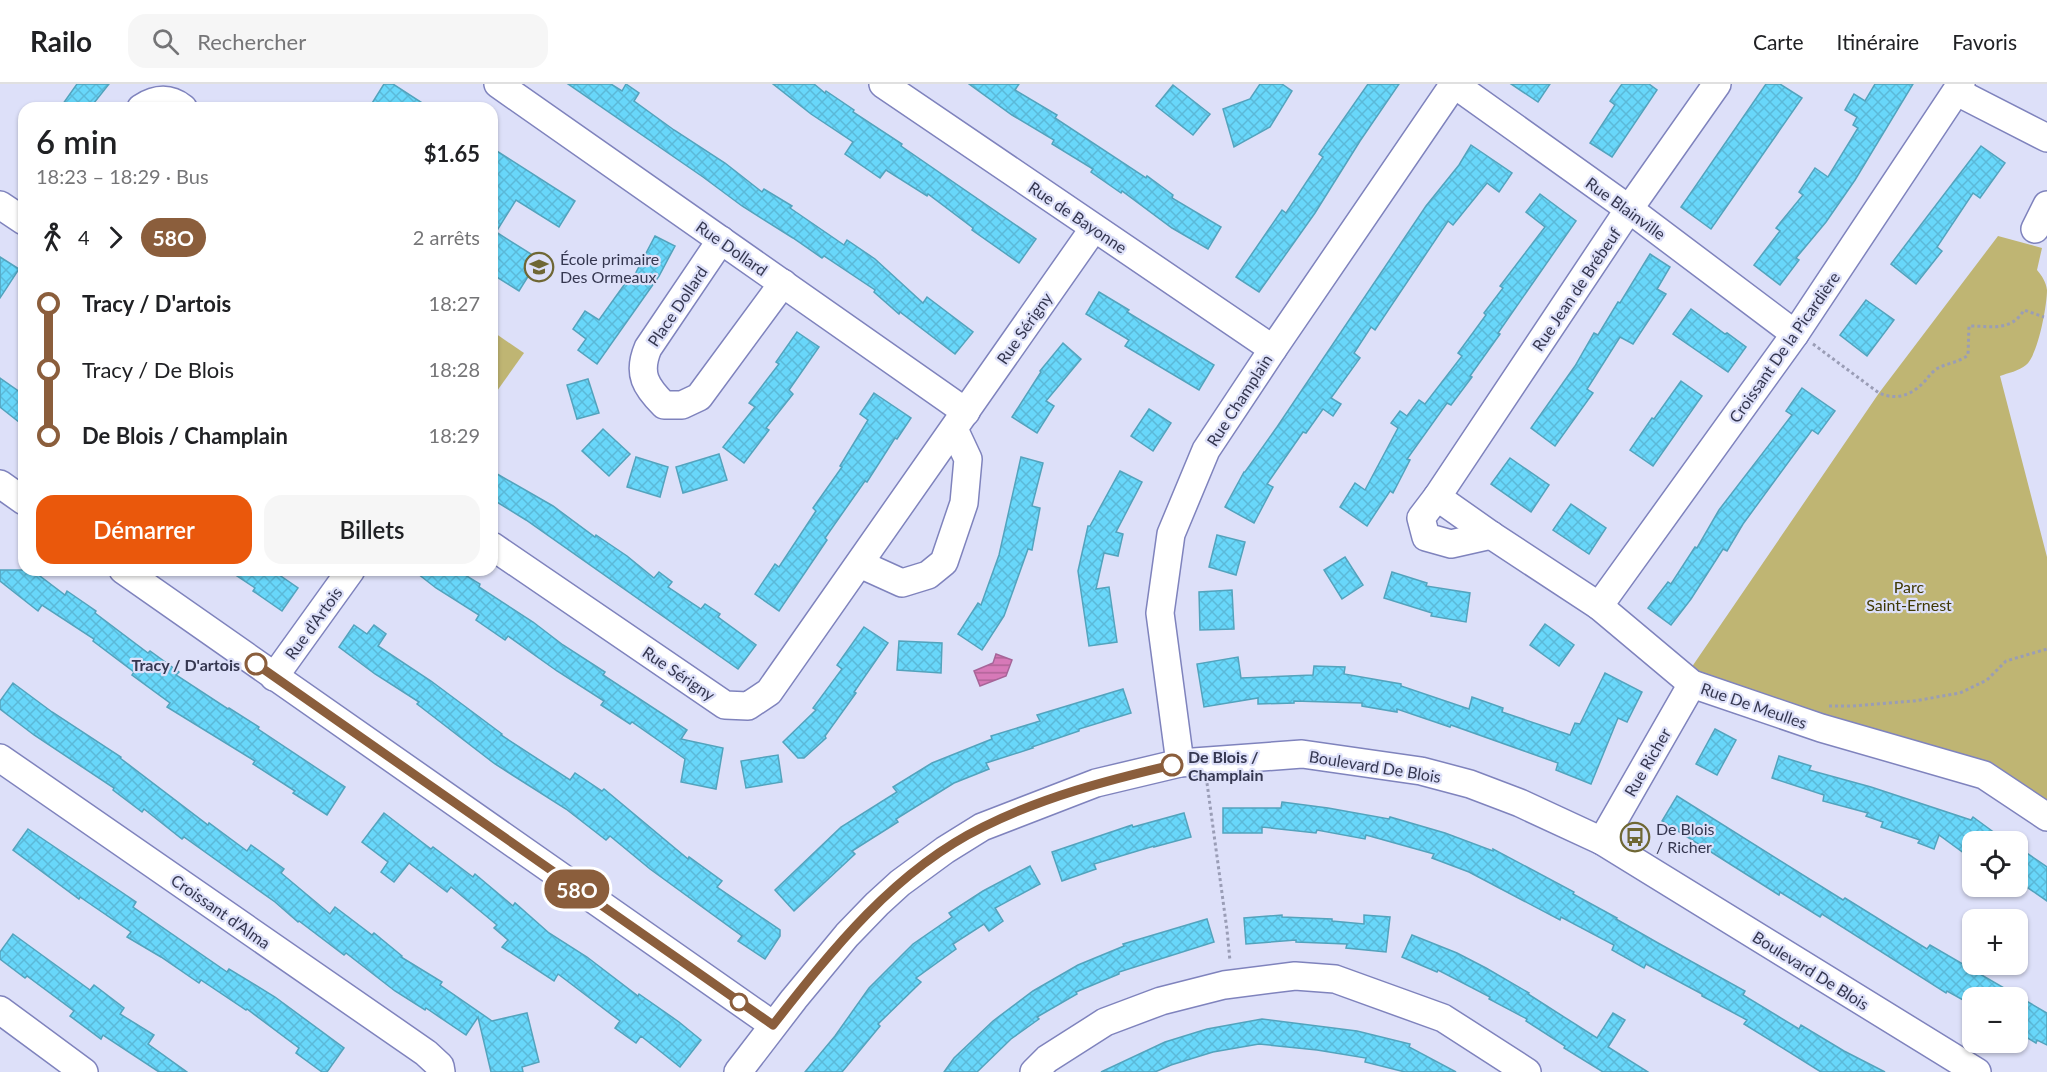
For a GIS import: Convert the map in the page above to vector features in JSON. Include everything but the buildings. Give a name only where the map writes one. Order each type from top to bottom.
[{"type":"street","name":"Rue Dollard","points":[[498,84],[783,283],[960,420]]},
{"type":"street","name":"Rue de Bayonne","points":[[883,84],[1273,349]]},
{"type":"street","name":"Rue Blainville","points":[[1454,84],[1629,210],[1795,334]]},
{"type":"street","name":"Rue Champlain","points":[[1192,762],[1160,613],[1171,534],[1206,450],[1454,84]]},
{"type":"street","name":"Rue Jean de Brébeuf","points":[[1437,497],[1629,210],[1718,84]]},
{"type":"street","points":[[1959,88],[2034,133],[2047,138]]},
{"type":"street","name":"Croissant De la Picardière","points":[[1599,606],[1795,334],[1959,88]]},
{"type":"street","points":[[152,102],[158,100],[171,102]]},
{"type":"street","points":[[0,205],[18,217]]},
{"type":"street","points":[[2035,229],[2047,205]]},
{"type":"street","name":"Rue Sérigny","points":[[498,550],[725,705],[748,706],[769,692],[1094,228]]},
{"type":"street","name":"Place Dollard","points":[[722,240],[648,348],[643,361],[645,381],[664,405],[682,405],[699,397],[783,283]]},
{"type":"street","points":[[860,564],[902,583],[928,575],[944,562],[964,503],[968,459],[960,420]]},
{"type":"street","points":[[0,484],[18,497]]},
{"type":"street","points":[[1437,497],[1421,518],[1426,537],[1451,544],[1491,535]]},
{"type":"street","name":"Rue De Meulles","points":[[1437,497],[1599,606],[1692,684],[1810,725],[1984,775],[2047,817]]},
{"type":"street","points":[[131,576],[773,1025]]},
{"type":"street","name":"Rue d'Artois","points":[[274,677],[347,576]]},
{"type":"street","name":"Rue Richer","points":[[1602,841],[1692,684]]},
{"type":"street","name":"Boulevard De Blois","points":[[738,1072],[773,1025],[847,935],[900,883],[945,850],[982,827],[1096,783],[1192,762],[1302,754],[1421,771],[1470,784],[1520,803],[1602,841],[1977,1072]]},
{"type":"street","name":"Croissant d'Alma","points":[[0,759],[417,1047],[440,1069]]},
{"type":"street","points":[[1034,1072],[1047,1059],[1105,1022],[1161,1000],[1231,984],[1295,976],[1335,979],[1443,1018],[1527,1072]]},
{"type":"street","points":[[0,1010],[84,1072]]},
{"type":"path","points":[[1795,334],[1817,346],[1879,393],[1890,398],[1902,396],[1917,389],[1935,369],[1968,355],[1969,326],[2005,326],[2016,320],[2024,310],[2043,317]]},
{"type":"path","points":[[1810,725],[1818,706],[1853,706],[1914,701],[1960,693],[1988,680],[2006,661],[2047,649]]},
{"type":"path","points":[[1192,762],[1227,930],[1231,984]]},
{"type":"green space","name":"Parc Saint-Ernest","points":[[1998,236],[2042,248],[2037,270],[2044,279],[2047,290],[2041,330],[2030,360],[2020,369],[2000,376],[2047,557],[2047,802],[1995,765],[1687,674],[1879,393]]},
{"type":"green space","points":[[498,335],[524,353],[498,390]]},
{"type":"shaded area","points":[[996,654],[1012,660],[1006,676],[980,686],[974,671],[993,663]]},
{"type":"bus line","name":"58O","points":[[256,664],[773,1025],[847,935],[900,883],[945,850],[982,827],[1039,804],[1096,783],[1172,765]]},
{"type":"place","name":"École primaire Des Ormeaux","points":[[539,267]]},
{"type":"place","name":"Tracy / D'artois","points":[[256,664]]},
{"type":"place","name":"De Blois / Champlain","points":[[1172,765]]},
{"type":"place","name":"De Blois / Richer","points":[[1635,837]]}]
